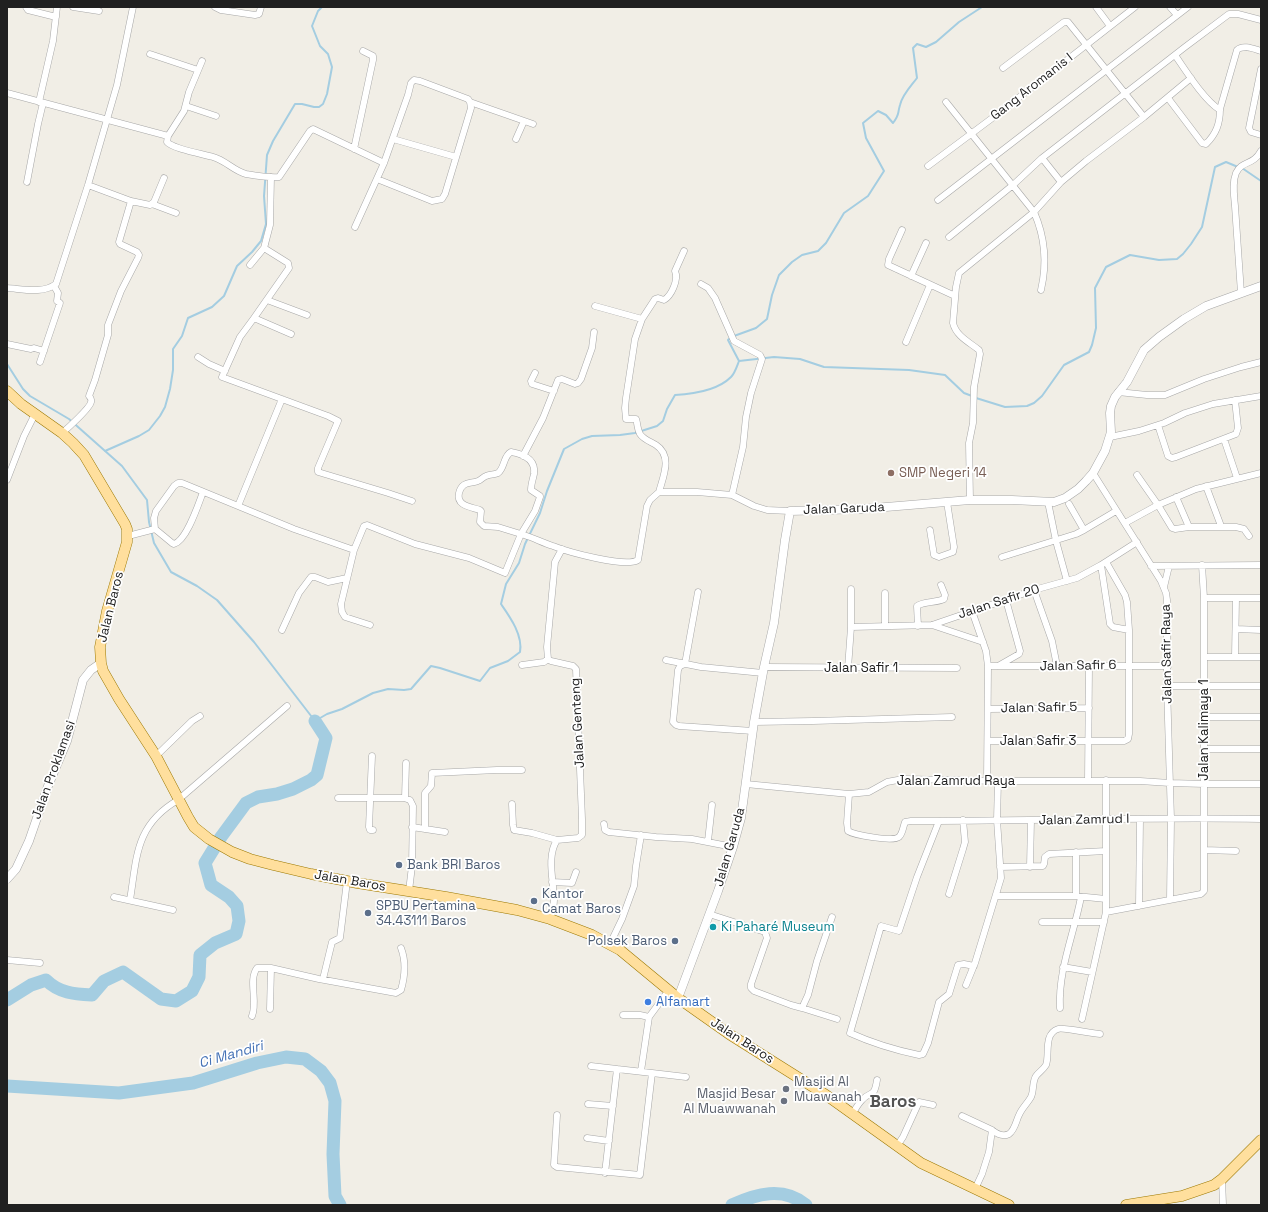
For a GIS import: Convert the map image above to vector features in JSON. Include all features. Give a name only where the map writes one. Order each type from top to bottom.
[{"type":"main road","points":[[7,391],[35,414],[66,430],[84,455],[125,524],[128,536]]},
{"type":"main road","name":"Jalan Baros","points":[[128,536],[123,559],[107,611],[100,647],[103,672],[156,756],[178,800],[194,826],[209,839],[232,852],[250,859],[273,865],[348,881],[517,910],[550,919],[585,932],[610,944],[626,955],[678,998],[729,1034],[826,1094],[921,1162],[1009,1205]]},
{"type":"main road","points":[[1126,1205],[1182,1196],[1204,1189],[1222,1179],[1261,1140]]},
{"type":"street","points":[[26,7],[28,10],[56,17]]},
{"type":"street","points":[[27,182],[53,41],[57,7]]},
{"type":"street","points":[[73,7],[99,11]]},
{"type":"street","points":[[7,288],[32,290],[47,288],[56,284],[88,185],[117,85],[134,7]]},
{"type":"street","points":[[215,7],[221,10],[240,10],[255,15],[259,14],[261,7]]},
{"type":"street","points":[[1096,7],[1110,26]]},
{"type":"street","name":"Gang Aromanis I","points":[[928,166],[1135,7]]},
{"type":"street","points":[[1170,7],[1177,15]]},
{"type":"street","points":[[938,200],[1188,7]]},
{"type":"street","points":[[949,237],[1013,185],[1042,158],[1229,14],[1238,14],[1261,20]]},
{"type":"street","points":[[1003,68],[1066,21],[1087,44],[1144,117]]},
{"type":"street","points":[[1168,98],[1204,144],[1207,143],[1218,129],[1220,110],[1237,50],[1244,47],[1261,51]]},
{"type":"street","points":[[354,149],[374,60],[373,56],[363,51]]},
{"type":"street","points":[[150,54],[198,70]]},
{"type":"street","points":[[1175,55],[1206,97],[1220,110]]},
{"type":"street","points":[[202,61],[189,92],[182,117],[168,136],[167,142],[170,145],[215,157],[227,162],[244,173],[279,177],[310,131],[313,129],[384,163]]},
{"type":"street","points":[[1261,69],[1249,128],[1251,132],[1261,135]]},
{"type":"street","points":[[970,500],[970,443],[973,424],[974,387],[980,354],[979,350],[959,334],[954,327],[955,296],[959,273],[1034,212],[1061,182],[1168,98],[1191,78]]},
{"type":"street","points":[[355,227],[384,163],[411,83],[414,80],[468,99],[470,102],[533,124]]},
{"type":"street","points":[[7,93],[168,136]]},
{"type":"street","points":[[377,179],[432,201],[442,199],[445,194],[471,108],[470,102]]},
{"type":"street","points":[[946,102],[1034,212],[1038,222],[1044,252],[1045,270],[1041,290]]},
{"type":"street","points":[[186,106],[216,116]]},
{"type":"street","points":[[516,139],[524,121]]},
{"type":"street","points":[[393,139],[456,156]]},
{"type":"street","points":[[1242,293],[1236,231],[1234,180],[1239,168],[1242,165],[1253,161],[1261,151]]},
{"type":"street","points":[[1042,158],[1061,182]]},
{"type":"street","points":[[250,266],[264,248],[270,225],[269,177]]},
{"type":"street","points":[[152,204],[157,197],[164,178]]},
{"type":"street","points":[[88,185],[131,201],[150,205],[152,204],[176,213]]},
{"type":"street","points":[[66,430],[76,421],[91,403],[89,396],[108,335],[108,325],[121,291],[139,255],[137,252],[126,248],[119,242],[131,201]]},
{"type":"street","points":[[902,230],[889,259],[888,265],[955,296]]},
{"type":"street","points":[[911,276],[926,243]]},
{"type":"street","points":[[264,248],[290,265],[288,270],[240,337],[222,377],[338,421],[318,468],[318,472],[412,501]]},
{"type":"street","points":[[370,625],[345,617],[340,604],[354,550],[364,526],[367,525],[415,544],[469,558],[505,573],[526,535],[540,497],[531,490],[534,465],[530,460],[523,456],[511,452],[508,454],[502,469],[499,472],[486,475],[478,481],[464,484],[459,491],[458,496],[460,502],[480,511],[480,521],[482,524],[526,535],[562,549],[591,557],[626,563],[636,561],[639,558],[647,506],[650,500],[659,492],[666,466],[666,458],[659,447],[641,436],[637,429],[635,419],[626,419],[625,408],[635,339],[642,318],[654,299],[658,298],[664,300],[667,298],[676,280],[677,276],[675,272],[684,251]]},
{"type":"street","points":[[701,284],[708,288],[715,298],[734,341],[760,355],[762,361],[754,380],[751,393],[746,417],[743,447],[732,495]]},
{"type":"street","points":[[906,342],[930,285]]},
{"type":"street","points":[[40,362],[60,303],[58,301],[58,293],[54,286]]},
{"type":"street","name":"Jalan Garuda","points":[[678,998],[733,847],[741,818],[754,722],[774,623],[790,511],[862,509],[970,500],[1048,502],[1060,500],[1072,494],[1093,473],[1105,451],[1110,437],[1110,409],[1113,401],[1118,392],[1127,382],[1141,355],[1159,337],[1184,319],[1206,306],[1261,286]]},
{"type":"street","points":[[267,300],[307,315]]},
{"type":"street","points":[[594,306],[642,318]]},
{"type":"street","points":[[254,318],[291,334]]},
{"type":"street","points":[[523,456],[537,431],[559,379],[573,384],[578,383],[594,342],[594,332]]},
{"type":"street","points":[[7,344],[44,351]]},
{"type":"street","points":[[198,357],[225,371]]},
{"type":"street","points":[[1118,392],[1165,395],[1204,379],[1261,362]]},
{"type":"street","points":[[535,373],[531,380],[532,384],[554,391]]},
{"type":"street","points":[[1110,437],[1139,431],[1158,425],[1201,407],[1261,396]]},
{"type":"street","points":[[238,506],[282,400]]},
{"type":"street","points":[[1158,425],[1166,452],[1168,456],[1172,458],[1234,435],[1238,430],[1235,400]]},
{"type":"street","points":[[7,480],[24,436],[35,414]]},
{"type":"street","points":[[1224,439],[1237,478]]},
{"type":"street","name":"Jalan Safir Raya","points":[[1093,473],[1164,587],[1167,600],[1167,686],[1171,819],[1170,900]]},
{"type":"street","points":[[1125,523],[1176,497],[1206,486],[1261,473]]},
{"type":"street","points":[[1137,475],[1172,528],[1178,529],[1189,527],[1221,526],[1244,529],[1249,536]]},
{"type":"street","points":[[154,529],[154,518],[156,511],[176,484],[182,483],[294,529],[354,550]]},
{"type":"street","points":[[1206,486],[1221,526]]},
{"type":"street","points":[[154,529],[172,543],[174,544],[178,542],[188,527],[203,492]]},
{"type":"street","points":[[659,492],[697,492],[732,495],[766,510],[790,511]]},
{"type":"street","points":[[1176,497],[1189,527]]},
{"type":"street","points":[[930,530],[934,555],[939,557],[953,552],[954,547],[947,502]]},
{"type":"street","points":[[1048,502],[1056,541],[1067,581]]},
{"type":"street","points":[[1069,504],[1084,530]]},
{"type":"street","points":[[1002,557],[1056,541],[1084,530],[1116,511]]},
{"type":"street","points":[[128,536],[154,529]]},
{"type":"street","name":"Jalan Safir 20","points":[[851,627],[918,626],[932,624],[1083,575],[1137,542]]},
{"type":"street","points":[[522,665],[544,662],[548,659],[547,647],[555,562],[562,549]]},
{"type":"street","points":[[1103,564],[1110,624],[1113,627],[1129,630]]},
{"type":"street","points":[[1103,564],[1125,595],[1129,630],[1129,665]]},
{"type":"street","name":"Jalan Kalimaya 1","points":[[1170,900],[1201,894],[1204,890],[1204,598],[1202,565]]},
{"type":"street","points":[[1151,566],[1261,565]]},
{"type":"street","points":[[1164,587],[1168,566]]},
{"type":"street","points":[[282,630],[299,593],[311,577],[328,582],[347,578]]},
{"type":"street","points":[[918,626],[917,606],[921,603],[944,599],[945,595],[941,585]]},
{"type":"street","points":[[848,668],[851,627],[851,589]]},
{"type":"street","points":[[1034,590],[1052,641],[1057,666]]},
{"type":"street","points":[[698,592],[685,664],[680,666],[678,670],[673,724],[679,726],[753,731]]},
{"type":"street","points":[[885,593],[885,626]]},
{"type":"street","points":[[1204,598],[1261,598]]},
{"type":"street","points":[[1235,657],[1236,598]]},
{"type":"street","points":[[997,667],[1020,652],[1006,600]]},
{"type":"street","points":[[972,611],[986,651],[988,666],[987,781]]},
{"type":"street","points":[[932,624],[983,642]]},
{"type":"street","points":[[1236,629],[1261,630]]},
{"type":"street","points":[[1204,657],[1261,657]]},
{"type":"street","name":"Jalan Genteng","points":[[548,659],[573,666],[576,669],[580,742],[582,834],[578,838],[557,840]]},
{"type":"street","name":"Jalan Safir 1","points":[[666,660],[701,668],[764,670],[957,668]]},
{"type":"street","name":"Jalan Proklamasi","points":[[7,879],[16,868],[29,841],[48,786],[67,741],[83,680],[91,670],[101,663]]},
{"type":"street","name":"Jalan Safir 3","points":[[988,741],[1124,741],[1128,739],[1129,665]]},
{"type":"street","name":"Jalan Safir 6","points":[[988,666],[1168,666]]},
{"type":"street","points":[[1088,781],[1089,666]]},
{"type":"street","points":[[1167,686],[1261,686]]},
{"type":"street","points":[[130,900],[139,844],[147,828],[166,807],[178,800],[287,706]]},
{"type":"street","name":"Jalan Safir 5","points":[[988,709],[1089,708]]},
{"type":"street","points":[[156,756],[192,721],[200,716]]},
{"type":"street","points":[[754,722],[952,717]]},
{"type":"street","points":[[1204,717],[1261,717]]},
{"type":"street","points":[[1204,749],[1261,748]]},
{"type":"street","points":[[372,756],[369,828],[373,830]]},
{"type":"street","points":[[405,798],[406,763]]},
{"type":"street","points":[[425,828],[425,793],[431,786],[432,773],[522,770]]},
{"type":"street","name":"Jalan Zamrud Raya","points":[[746,784],[849,794],[869,792],[881,784],[892,780],[903,779],[987,781],[1140,780],[1170,783],[1261,784]]},
{"type":"street","points":[[1082,1019],[1106,912],[1106,780]]},
{"type":"street","points":[[966,985],[974,966],[1001,878],[997,820],[998,781]]},
{"type":"street","name":"Jalan Zamrud I","points":[[849,794],[846,827],[848,831],[851,833],[893,839],[899,836],[904,824],[907,821],[1204,818],[1261,819]]},
{"type":"street","points":[[338,798],[408,798],[412,803],[412,866],[409,891]]},
{"type":"street","points":[[512,804],[512,825],[514,830],[557,840],[552,854],[552,882],[554,899],[550,919]]},
{"type":"street","points":[[708,841],[712,805]]},
{"type":"street","points":[[1139,906],[1140,819]]},
{"type":"street","points":[[949,894],[964,849],[965,842],[963,820]]},
{"type":"street","points":[[1030,820],[1030,867]]},
{"type":"street","points":[[939,821],[919,872],[913,894],[899,931],[881,926],[850,1033],[867,1041],[913,1054],[922,1054],[928,1043],[939,1002],[949,994],[958,965],[964,964],[974,966]]},
{"type":"street","points":[[604,824],[605,830],[609,832],[708,841],[733,847]]},
{"type":"street","points":[[412,827],[445,832]]},
{"type":"street","points":[[610,944],[625,912],[634,886],[642,835]]},
{"type":"street","points":[[1000,867],[1043,866],[1045,856],[1047,854],[1106,850]]},
{"type":"street","points":[[1204,850],[1236,851]]},
{"type":"street","points":[[1060,1008],[1060,989],[1064,967],[1076,923],[1079,897],[1076,852]]},
{"type":"street","points":[[552,882],[572,883],[574,882],[576,872]]},
{"type":"street","points":[[323,979],[332,942],[339,939],[340,936],[348,881]]},
{"type":"street","points":[[996,896],[1079,897],[1106,899]]},
{"type":"street","points":[[114,897],[173,910]]},
{"type":"street","points":[[1106,912],[1170,900]]},
{"type":"street","points":[[709,914],[765,932],[767,938],[751,984],[751,988],[754,991],[791,1005],[837,1019]]},
{"type":"street","points":[[802,1008],[808,995],[832,917]]},
{"type":"street","points":[[1042,922],[1104,922]]},
{"type":"street","points":[[252,1016],[254,1011],[254,978],[257,968],[271,968],[375,989],[399,992],[404,979],[404,957],[401,948]]},
{"type":"street","points":[[7,960],[40,963]]},
{"type":"street","points":[[1064,967],[1092,972]]},
{"type":"street","points":[[270,1009],[271,968]]},
{"type":"street","points":[[641,1071],[648,1018],[669,990]]},
{"type":"street","points":[[623,1015],[640,1015],[648,1018]]},
{"type":"street","points":[[962,1116],[1004,1135],[1008,1134],[1012,1130],[1022,1108],[1031,1097],[1036,1076],[1045,1066],[1047,1060],[1048,1043],[1055,1030],[1066,1028],[1084,1033],[1100,1034]]},
{"type":"street","points":[[591,1066],[686,1077]]},
{"type":"street","points":[[605,1173],[617,1068]]},
{"type":"street","points":[[557,1115],[554,1165],[557,1167],[605,1173],[640,1174],[652,1073]]},
{"type":"street","points":[[852,1114],[863,1099],[873,1094],[876,1090],[877,1080]]},
{"type":"street","points":[[897,1146],[906,1132],[919,1102],[933,1105]]},
{"type":"street","points":[[588,1104],[613,1106]]},
{"type":"street","points":[[975,1189],[982,1174],[989,1152],[992,1130]]},
{"type":"street","points":[[587,1138],[609,1141]]},
{"type":"street","points":[[1222,1179],[1224,1205]]},
{"type":"waterway","points":[[105,451],[149,430],[160,416],[165,407],[170,389],[173,370],[173,349],[182,336],[188,318],[212,307],[224,296],[237,266],[261,241],[266,224],[264,196],[267,155],[273,141],[295,104],[319,107],[323,104],[327,94],[332,67],[328,54],[320,46],[312,26],[318,11],[322,7]]},
{"type":"waterway","points":[[734,336],[756,328],[767,319],[772,295],[779,275],[792,262],[802,255],[818,251],[826,243],[844,213],[868,196],[884,171],[866,138],[863,123],[878,111],[886,115],[893,123],[898,116],[903,98],[917,78],[913,48],[917,44],[926,47],[936,42],[959,22],[982,7]]},
{"type":"waterway","points":[[976,398],[1005,407],[1027,406],[1034,403],[1042,396],[1064,365],[1089,352],[1096,328],[1095,288],[1106,267],[1130,255],[1159,260],[1177,259],[1191,244],[1202,227],[1215,167],[1226,162],[1238,167]]},
{"type":"waterway","points":[[1242,168],[1261,181]]},
{"type":"waterway","points":[[7,364],[23,389],[30,396],[69,419],[122,466],[147,500],[149,522],[154,543],[171,572],[197,586],[217,600],[254,642],[315,721],[373,693],[388,689],[411,689],[431,666],[480,681],[490,668],[508,661],[520,652],[520,639],[518,633],[512,620],[501,604],[506,584],[519,563],[525,544],[540,513],[564,449],[582,439],[592,436],[635,433],[657,426],[663,421],[667,409],[675,395],[705,391],[725,382],[734,374],[739,361],[728,340],[730,338]]},
{"type":"waterway","points":[[739,361],[774,357],[800,359],[824,367],[909,370],[945,375],[964,393],[972,396]]},
{"type":"waterway","points":[[7,1000],[31,985],[46,980],[56,988],[67,992],[92,995],[104,981],[123,972],[161,999],[176,1001],[192,991],[199,977],[200,955],[215,943],[236,934],[239,921],[237,906],[229,897],[211,885],[205,863],[221,837],[246,803],[258,797],[277,794],[293,789],[311,780],[317,775],[326,738],[315,721]]},
{"type":"waterway","name":"Ci Mandiri","points":[[7,1086],[119,1093],[193,1083],[257,1063],[286,1057],[305,1059],[321,1071],[330,1083],[335,1101],[333,1154],[335,1196],[340,1205]]},
{"type":"waterway","name":"Ci Mandiri","points":[[732,1205],[760,1195],[769,1194],[788,1195],[806,1205]]},
{"type":"place","name":"SMP Negeri 14","points":[[891,473]]},
{"type":"place","name":"Bank BRI Baros","points":[[399,865]]},
{"type":"place","name":"Kantor Camat Baros","points":[[534,901]]},
{"type":"place","name":"SPBU Pertamina 34.43111 Baros","points":[[368,913]]},
{"type":"place","name":"Ki Paharé Museum","points":[[713,927]]},
{"type":"place","name":"Polsek Baros","points":[[675,941]]},
{"type":"place","name":"Alfamart","points":[[648,1002]]},
{"type":"place","name":"Masjid Al Muawanah","points":[[786,1089]]},
{"type":"place","name":"Masjid Besar Al Muawwanah","points":[[784,1101]]},
{"type":"district","name":"Baros","points":[[893,1102]]}]
